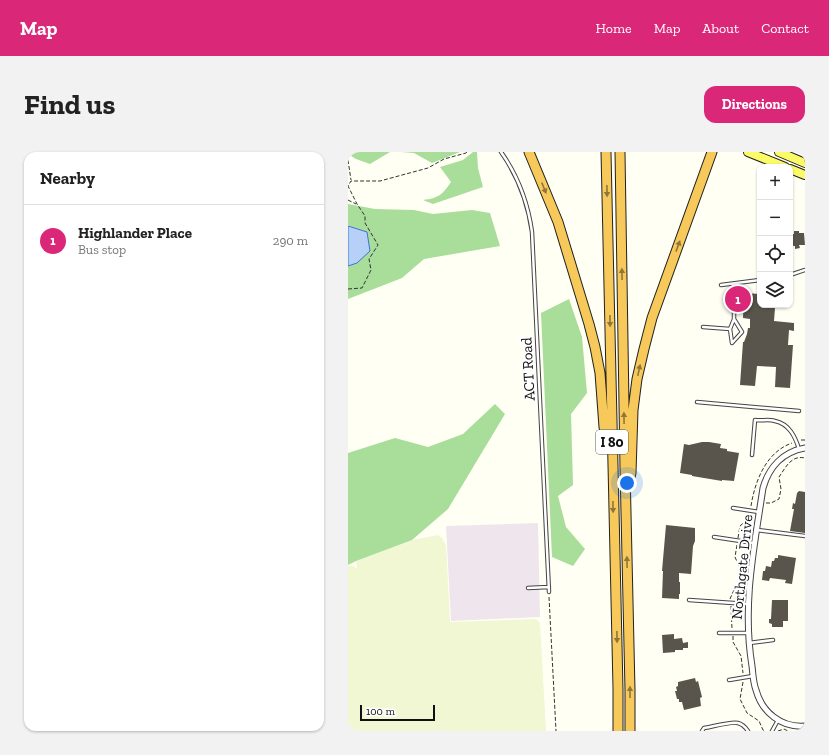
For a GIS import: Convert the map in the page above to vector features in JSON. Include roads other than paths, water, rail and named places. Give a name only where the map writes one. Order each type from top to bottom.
[{"type":"highway","points":[[529,152],[558,222],[596,347],[600,373],[604,426],[612,467]]},
{"type":"highway","name":"I 80","points":[[606,152],[618,731]]},
{"type":"highway","name":"I 80","points":[[620,152],[630,731]]},
{"type":"highway","points":[[625,491],[631,473],[633,410],[637,379],[644,349],[652,318],[712,152]]},
{"type":"main road","points":[[748,152],[778,164]]},
{"type":"main road","points":[[779,152],[805,162]]},
{"type":"main road","points":[[793,170],[805,175]]},
{"type":"street","name":"Northgate Drive","points":[[804,728],[778,720],[768,713],[759,699],[755,689],[749,643],[748,604],[751,568],[765,481],[773,467],[784,456],[805,448]]},
{"type":"lane","name":"ACT Road","points":[[501,152],[511,167],[522,190],[528,208],[532,232],[549,592]]},
{"type":"lane","points":[[793,273],[805,270]]},
{"type":"lane","points":[[721,285],[757,280]]},
{"type":"lane","points":[[734,284],[734,319],[730,329],[732,343],[742,332],[734,319]]},
{"type":"lane","points":[[703,327],[730,329]]},
{"type":"lane","points":[[697,402],[799,411]]},
{"type":"lane","points":[[752,455],[755,420],[775,421],[788,427],[799,450]]},
{"type":"lane","points":[[733,508],[759,512]]},
{"type":"lane","points":[[757,530],[805,536]]},
{"type":"lane","points":[[714,537],[755,543]]},
{"type":"lane","points":[[528,588],[549,587]]},
{"type":"lane","points":[[689,600],[748,604]]},
{"type":"lane","points":[[719,633],[748,633]]},
{"type":"lane","points":[[749,643],[773,640]]},
{"type":"lane","points":[[729,680],[753,676]]},
{"type":"lane","points":[[772,731],[778,720]]},
{"type":"lane","points":[[702,731],[704,728],[737,722],[748,731]]},
{"type":"water","points":[[348,226],[367,232],[370,251],[357,263],[348,266]]},
{"type":"place","name":"Highlander Place","points":[[738,299]]}]
